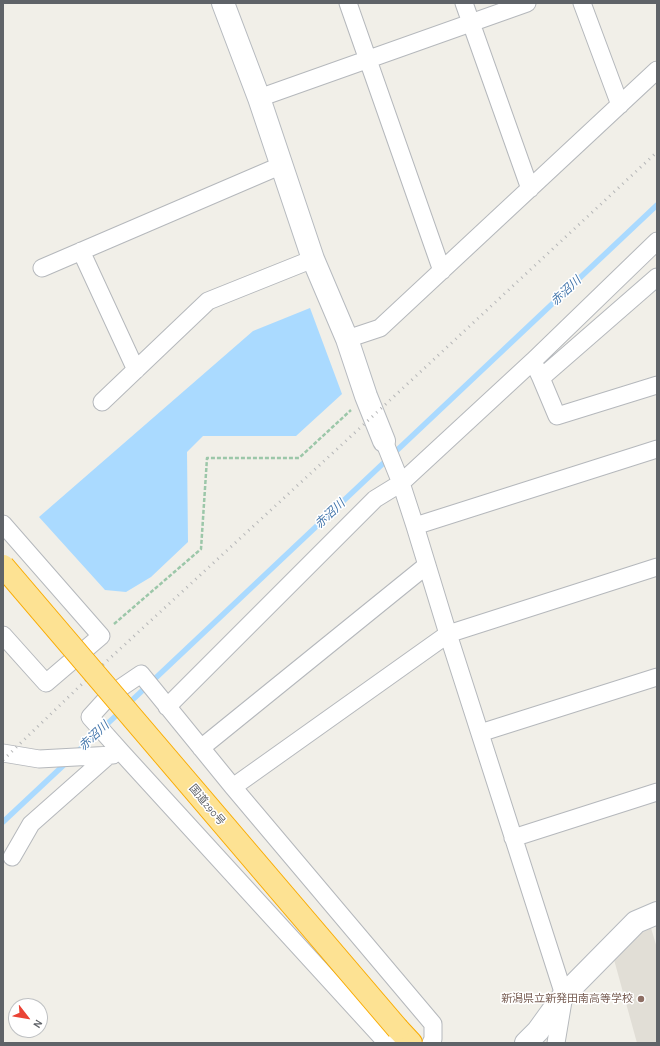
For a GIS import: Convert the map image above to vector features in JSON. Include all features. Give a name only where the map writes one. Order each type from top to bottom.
[{"type":"highway","name":"国道290号","points":[[3,566],[399,1038]]},
{"type":"street","points":[[223,3],[259,98],[313,259],[347,339],[366,396],[401,483],[415,526],[448,634],[564,995],[556,1043]]},
{"type":"street","points":[[348,3],[442,271]]},
{"type":"street","points":[[464,3],[530,189]]},
{"type":"street","points":[[259,98],[527,3]]},
{"type":"street","points":[[582,3],[620,105]]},
{"type":"street","points":[[347,339],[380,328],[657,70]]},
{"type":"street","points":[[42,268],[282,165]]},
{"type":"street","points":[[167,707],[375,499],[401,483],[533,361],[657,241]]},
{"type":"street","points":[[81,251],[136,370]]},
{"type":"street","points":[[102,402],[208,301],[313,259]]},
{"type":"street","points":[[541,378],[657,277]]},
{"type":"street","points":[[533,361],[557,416],[657,384]]},
{"type":"street","points":[[415,526],[657,448]]},
{"type":"street","points":[[3,524],[101,636],[46,683],[3,635]]},
{"type":"street","points":[[201,748],[427,565]]},
{"type":"street","points":[[233,787],[448,634],[657,567]]},
{"type":"street","points":[[399,1038],[116,754],[90,717],[110,695],[140,674],[233,787],[433,1024],[433,1039],[431,1043]]},
{"type":"street","points":[[480,733],[657,677]]},
{"type":"street","points":[[3,753],[40,759],[116,754]]},
{"type":"street","points":[[12,857],[31,824],[116,754]]},
{"type":"street","points":[[513,838],[657,792]]},
{"type":"street","points":[[526,1043],[538,1031],[564,995],[636,922],[657,913]]},
{"type":"path","points":[[101,636],[201,549],[207,458],[299,458],[366,396]]},
{"type":"shaded area","name":"新潟県立新発田南高等学校","points":[[651,928],[657,948],[657,1043],[637,1043],[613,956],[637,935]]},
{"type":"water","points":[[310,308],[342,394],[296,436],[203,436],[187,452],[188,542],[151,577],[126,592],[105,590],[39,517],[253,331]]},
{"type":"waterway","name":"赤沼川","points":[[127,705],[657,205]]},
{"type":"waterway","name":"赤沼川","points":[[76,753],[121,711]]},
{"type":"waterway","name":"赤沼川","points":[[3,822],[67,762]]},
{"type":"railway","points":[[3,760],[82,684],[657,152]]},
{"type":"place","name":"新潟県立新発田南高等学校","points":[[641,999]]}]
